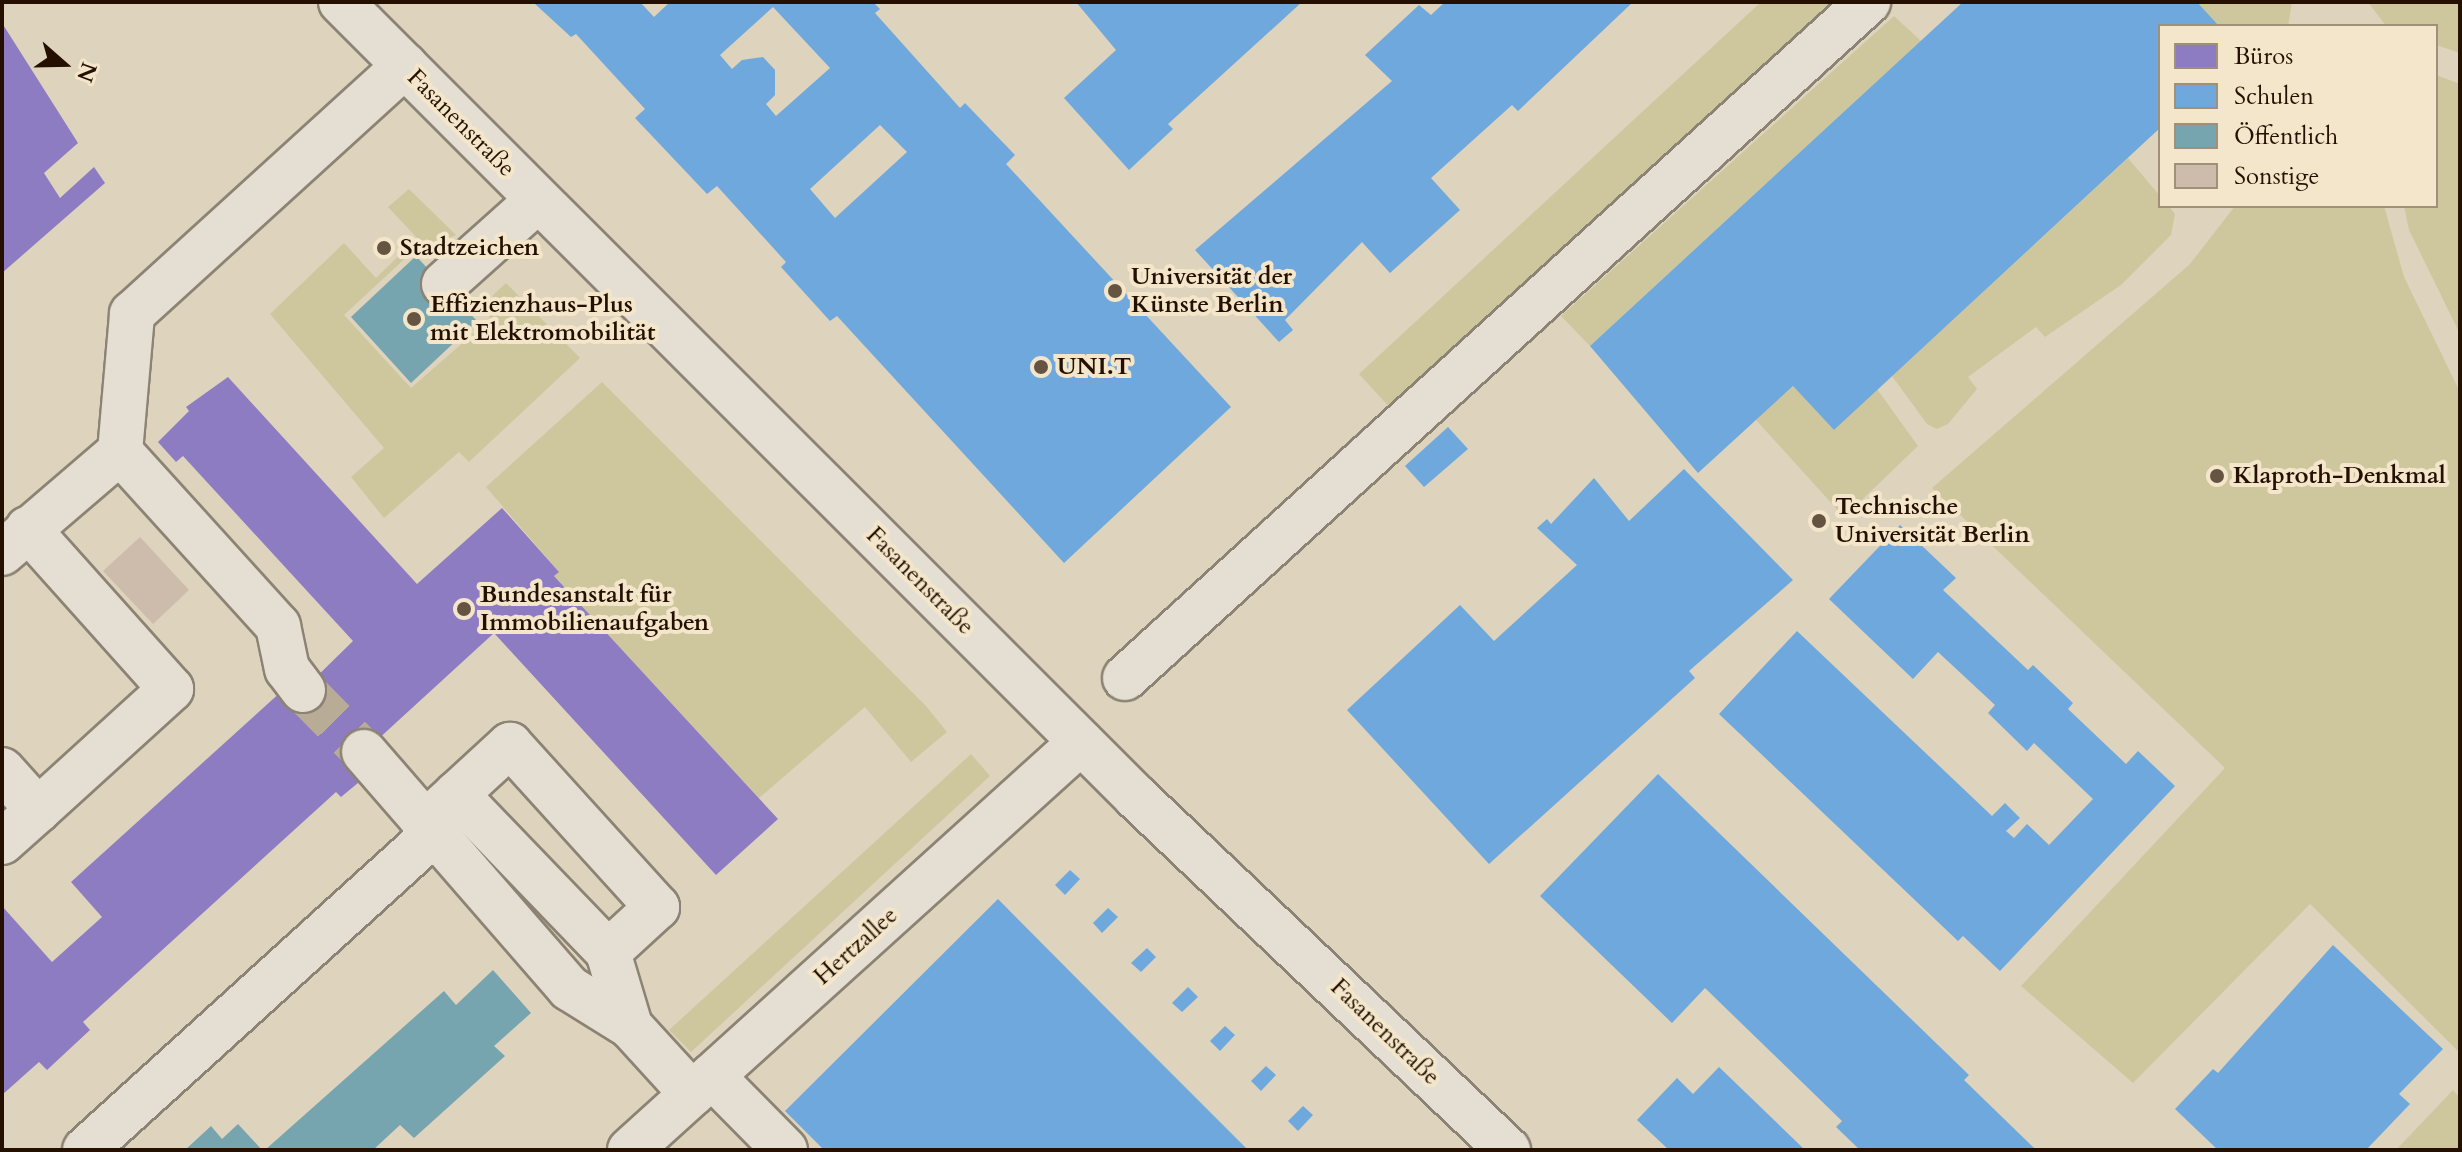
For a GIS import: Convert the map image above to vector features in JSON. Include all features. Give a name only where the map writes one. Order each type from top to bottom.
[{"type":"street","name":"Fasanenstraße","points":[[341,2],[1081,742],[1508,1150]]},
{"type":"street","points":[[1125,678],[1868,2]]},
{"type":"street","points":[[2,842],[171,689],[15,541],[120,452],[132,314],[405,66]]},
{"type":"street","points":[[444,284],[538,200]]},
{"type":"street","points":[[120,452],[278,626],[287,669],[303,690]]},
{"type":"street","name":"Hertzallee","points":[[641,1140],[1081,742]]},
{"type":"street","points":[[85,1150],[429,829],[456,794],[510,745],[657,907],[608,952]]},
{"type":"street","points":[[364,752],[569,988],[630,1026],[785,1150]]},
{"type":"street","points":[[2,770],[38,810]]},
{"type":"street","points":[[456,794],[608,952],[630,1026]]},
{"type":"shaded area","points":[[1761,2],[1837,2],[1392,410],[1359,374]]},
{"type":"shaded area","points":[[2197,2],[2292,2],[2288,24],[2217,24]]},
{"type":"shaded area","points":[[2368,2],[2460,2],[2460,53],[2438,46],[2438,24],[2384,24]]},
{"type":"shaded area","points":[[1894,16],[1921,41],[1590,346],[1561,316]]},
{"type":"shaded area","points":[[2438,76],[2460,84],[2460,334],[2409,230],[2404,208],[2438,208]]},
{"type":"shaded area","points":[[2128,158],[2158,194],[2158,208],[2170,208],[2175,214],[2171,235],[2121,285],[2045,337],[2036,327],[1968,377],[1977,389],[1948,424],[1937,429],[1927,424],[1892,376]]},
{"type":"shaded area","points":[[409,189],[456,235],[438,243],[426,239],[344,315],[411,388],[489,320],[493,295],[506,283],[580,358],[469,462],[459,452],[384,518],[351,477],[384,448],[270,314],[344,243],[376,278],[417,238],[388,207]]},
{"type":"shaded area","points":[[2233,208],[2385,208],[2404,277],[2460,392],[2460,1053],[2310,904],[2133,1083],[2021,986],[2225,768],[1932,488],[2190,264]]},
{"type":"shaded area","points":[[602,382],[926,706],[947,732],[911,762],[865,707],[759,798],[554,576],[559,572],[486,487]]},
{"type":"shaded area","points":[[1793,386],[1834,430],[1877,389],[1918,446],[1844,517],[1756,420]]},
{"type":"shaded area","points":[[971,754],[990,776],[691,1052],[669,1030]]},
{"type":"shaded area","points":[[2453,1090],[2460,1098],[2460,1150],[2396,1150]]},
{"type":"building: Büros","points":[[2,23],[78,143],[44,173],[60,198],[94,167],[105,183],[2,273]]},
{"type":"building: Büros","points":[[228,377],[417,584],[502,508],[559,572],[554,576],[778,819],[716,875],[494,633],[364,752],[364,778],[341,797],[336,792],[83,1022],[90,1030],[47,1070],[39,1062],[2,1095],[2,906],[52,962],[102,917],[71,882],[283,690],[303,690],[353,641],[183,456],[176,462],[158,442],[189,411],[186,407]]},
{"type":"building: Schulen","points":[[640,2],[654,17],[670,2],[873,2],[880,9],[875,13],[960,108],[965,103],[1015,155],[1006,164],[1231,407],[1064,563],[837,316],[830,321],[781,267],[786,262],[717,186],[707,194],[635,118],[645,109],[576,34],[571,37],[534,3]],"holes":[[[773,7],[830,68],[776,116],[766,104],[775,95],[775,70],[763,57],[742,60],[732,69],[720,55]],[[880,125],[907,152],[835,218],[810,189]]]},
{"type":"building: Schulen","points":[[1076,2],[1302,2],[1168,124],[1173,129],[1129,170],[1064,98],[1116,50]]},
{"type":"building: Schulen","points":[[1445,2],[1633,2],[1518,111],[1512,105],[1431,178],[1460,210],[1390,273],[1362,242],[1285,320],[1293,330],[1279,342],[1195,250],[1392,81],[1365,55],[1419,5],[1431,15]]},
{"type":"building: Schulen","points":[[1963,2],[2197,2],[2217,24],[2158,24],[2158,130],[1834,430],[1793,386],[1698,473],[1590,346]]},
{"type":"building: Schulen","points":[[1448,427],[1468,449],[1424,487],[1405,466]]},
{"type":"building: Schulen","points":[[1684,469],[1793,580],[1689,671],[1695,678],[1489,864],[1347,710],[1460,605],[1494,641],[1577,565],[1537,528],[1547,519],[1551,524],[1594,478],[1629,521]]},
{"type":"building: Schulen","points":[[1900,525],[1956,578],[1943,590],[2028,670],[2033,665],[2073,703],[2068,709],[2126,764],[2138,751],[2175,786],[2000,971],[1963,936],[1958,941],[1719,714],[1797,631],[1992,816],[2005,803],[2020,818],[2006,831],[2014,838],[2027,824],[2049,845],[2093,799],[2034,743],[2027,751],[1988,713],[1995,705],[1938,652],[1913,679],[1829,599]]},
{"type":"building: Schulen","points":[[1658,774],[1969,1075],[1964,1080],[2036,1150],[1860,1150],[1836,1127],[1842,1121],[1705,988],[1672,1023],[1540,896]]},
{"type":"building: Schulen","points":[[1070,870],[1080,879],[1065,895],[1055,885]]},
{"type":"building: Schulen","points":[[998,899],[1248,1150],[824,1150],[785,1111]]},
{"type":"building: Schulen","points":[[1108,908],[1118,917],[1102,933],[1093,923]]},
{"type":"building: Schulen","points":[[2333,945],[2443,1049],[2399,1094],[2410,1104],[2366,1150],[2218,1150],[2175,1109],[2213,1069],[2218,1073]]},
{"type":"building: Schulen","points":[[1147,948],[1156,957],[1141,972],[1131,963]]},
{"type":"building: Schulen","points":[[1188,987],[1198,997],[1182,1012],[1172,1003]]},
{"type":"building: Schulen","points":[[1225,1026],[1235,1035],[1220,1051],[1210,1041]]},
{"type":"building: Schulen","points":[[1266,1066],[1276,1075],[1261,1091],[1251,1081]]},
{"type":"building: Schulen","points":[[1719,1067],[1805,1150],[1669,1150],[1637,1120],[1677,1078],[1693,1094]]},
{"type":"building: Schulen","points":[[1303,1106],[1313,1115],[1298,1131],[1288,1121]]},
{"type":"building: Öffentlich","name":"Effizienzhaus-Plus mit Elektromobilität","points":[[416,256],[477,321],[411,383],[351,317]]},
{"type":"building: Öffentlich","points":[[493,970],[531,1013],[494,1046],[505,1056],[414,1138],[400,1125],[373,1150],[265,1150],[444,991],[456,1005]]},
{"type":"building: Öffentlich","points":[[238,1124],[262,1150],[185,1150],[211,1126],[222,1139]]},
{"type":"building: Sonstige","points":[[140,537],[189,590],[153,624],[103,571]]},
{"type":"tunnel","points":[[303,690],[364,752]]},
{"type":"place","name":"Stadtzeichen","points":[[384,248]]},
{"type":"place","name":"Universität der Künste Berlin","points":[[1115,291]]},
{"type":"place","name":"Effizienzhaus-Plus mit Elektromobilität","points":[[414,319]]},
{"type":"place","name":"UNI.T","points":[[1041,367]]},
{"type":"place","name":"Klaproth-Denkmal","points":[[2217,476]]},
{"type":"place","name":"Technische Universität Berlin","points":[[1819,521]]},
{"type":"place","name":"Bundesanstalt für Immobilienaufgaben","points":[[464,609]]}]
